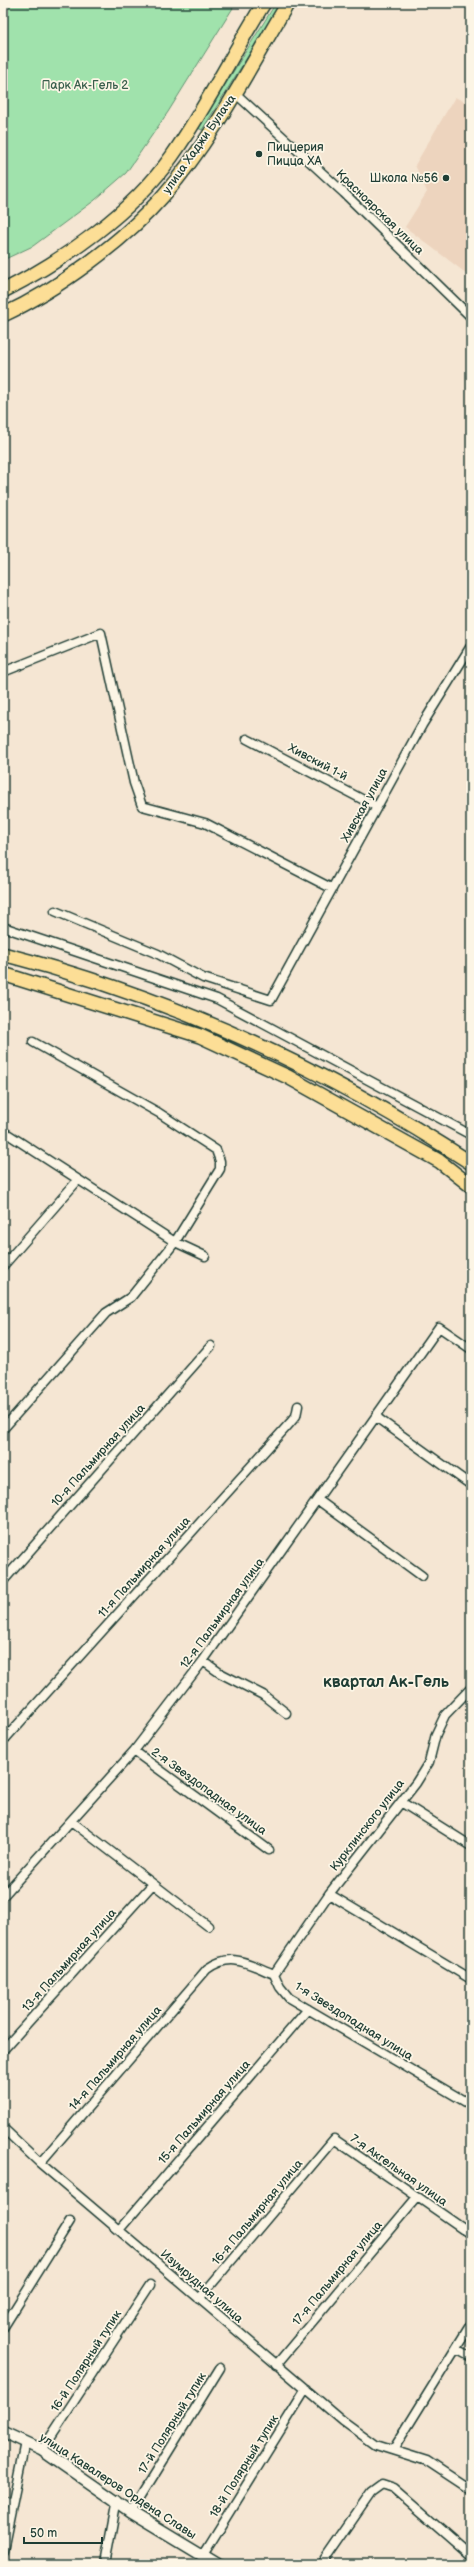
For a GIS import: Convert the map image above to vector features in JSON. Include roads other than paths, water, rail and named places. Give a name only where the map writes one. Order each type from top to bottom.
[{"type":"main road","name":"улица Хаджи Булача","points":[[3,291],[34,275],[81,244],[149,184],[171,158],[189,131],[264,3]]},
{"type":"main road","name":"улица Хаджи Булача","points":[[3,314],[66,278],[115,241],[163,196],[204,140],[235,93],[288,3]]},
{"type":"main road","points":[[189,131],[204,140]]},
{"type":"main road","points":[[149,184],[163,196]]},
{"type":"main road","points":[[3,954],[117,988],[229,1032],[324,1076],[471,1163]]},
{"type":"main road","points":[[3,974],[200,1036],[288,1077],[439,1161],[471,1186]]},
{"type":"street","name":"Красноярская улица","points":[[235,93],[344,193],[471,317]]},
{"type":"street","points":[[3,672],[101,633],[134,783],[142,806],[205,823],[331,888]]},
{"type":"street","name":"Хивская улица","points":[[55,911],[158,954],[203,978],[271,1000],[284,979],[331,888],[422,725],[471,646]]},
{"type":"street","name":"Хивский 1-й","points":[[247,739],[377,807]]},
{"type":"street","points":[[3,928],[218,999],[471,1135]]},
{"type":"street","points":[[3,1429],[106,1313],[131,1297],[175,1242],[220,1169],[220,1161],[216,1150],[159,1113],[33,1042]]},
{"type":"street","points":[[3,1131],[175,1242],[205,1256]]},
{"type":"street","points":[[3,1266],[78,1180]]},
{"type":"street","name":"12-я Пальмирная улица","points":[[3,1896],[134,1751],[203,1661],[439,1327],[471,1349]]},
{"type":"street","name":"10-я Пальмирная улица","points":[[3,1581],[211,1346]]},
{"type":"street","name":"11-я Пальмирная улица","points":[[3,1741],[290,1423],[296,1416],[298,1406]]},
{"type":"street","points":[[376,1417],[471,1485]]},
{"type":"street","points":[[318,1500],[422,1576]]},
{"type":"street","points":[[203,1661],[220,1673],[263,1695],[286,1713]]},
{"type":"street","name":"Курклинского улица","points":[[274,1974],[329,1894],[401,1802],[429,1762],[436,1734],[445,1715],[471,1688]]},
{"type":"street","name":"2-я Звездопадная улица","points":[[134,1751],[269,1850]]},
{"type":"street","points":[[401,1802],[471,1846]]},
{"type":"street","points":[[71,1822],[152,1885],[208,1926]]},
{"type":"street","name":"13-я Пальмирная улица","points":[[3,2050],[152,1885]]},
{"type":"street","points":[[329,1894],[471,1979]]},
{"type":"street","name":"14-я Пальмирная улица","points":[[40,2164],[207,1969],[218,1961],[232,1958],[274,1974]]},
{"type":"street","name":"1-я Звездопадная улица","points":[[274,1974],[280,1987],[289,1998],[471,2105]]},
{"type":"street","name":"15-я Пальмирная улица","points":[[119,2230],[308,2009]]},
{"type":"street","name":"Изумрудная улица","points":[[3,2128],[40,2164],[198,2299],[376,2445],[426,2461],[471,2490]]},
{"type":"street","name":"7-я Акгельная улица","points":[[334,2139],[471,2234]]},
{"type":"street","name":"16-я Пальмирная улица","points":[[198,2299],[334,2139]]},
{"type":"street","name":"17-я Пальмирная улица","points":[[276,2364],[417,2196]]},
{"type":"street","points":[[3,2328],[70,2221]]},
{"type":"street","name":"16-й Полярный тупик","points":[[42,2450],[150,2285]]},
{"type":"street","points":[[393,2450],[471,2324]]},
{"type":"street","points":[[456,2349],[471,2357]]},
{"type":"street","name":"17-й Полярный тупик","points":[[131,2512],[220,2368]]},
{"type":"street","name":"18-й Полярный тупик","points":[[210,2561],[306,2389]]},
{"type":"street","name":"улица Кавалеров Ордена Славы","points":[[3,2432],[42,2450],[117,2500],[131,2512],[210,2561]]},
{"type":"street","points":[[3,2550],[25,2442]]},
{"type":"street","points":[[322,2564],[371,2493],[382,2485],[394,2489],[471,2556]]},
{"type":"street","points":[[105,2564],[117,2500]]},
{"type":"street","points":[[3,2501],[12,2504]]},
{"type":"place","name":"Пиццерия Пицца ХА","points":[[259,154]]},
{"type":"place","name":"Школа №56","points":[[446,178]]},
{"type":"district","name":"квартал Ак-Гель","points":[[386,1681]]},
{"type":"park label","name":"Парк Ак-Гель 2","points":[[85,85]]}]
